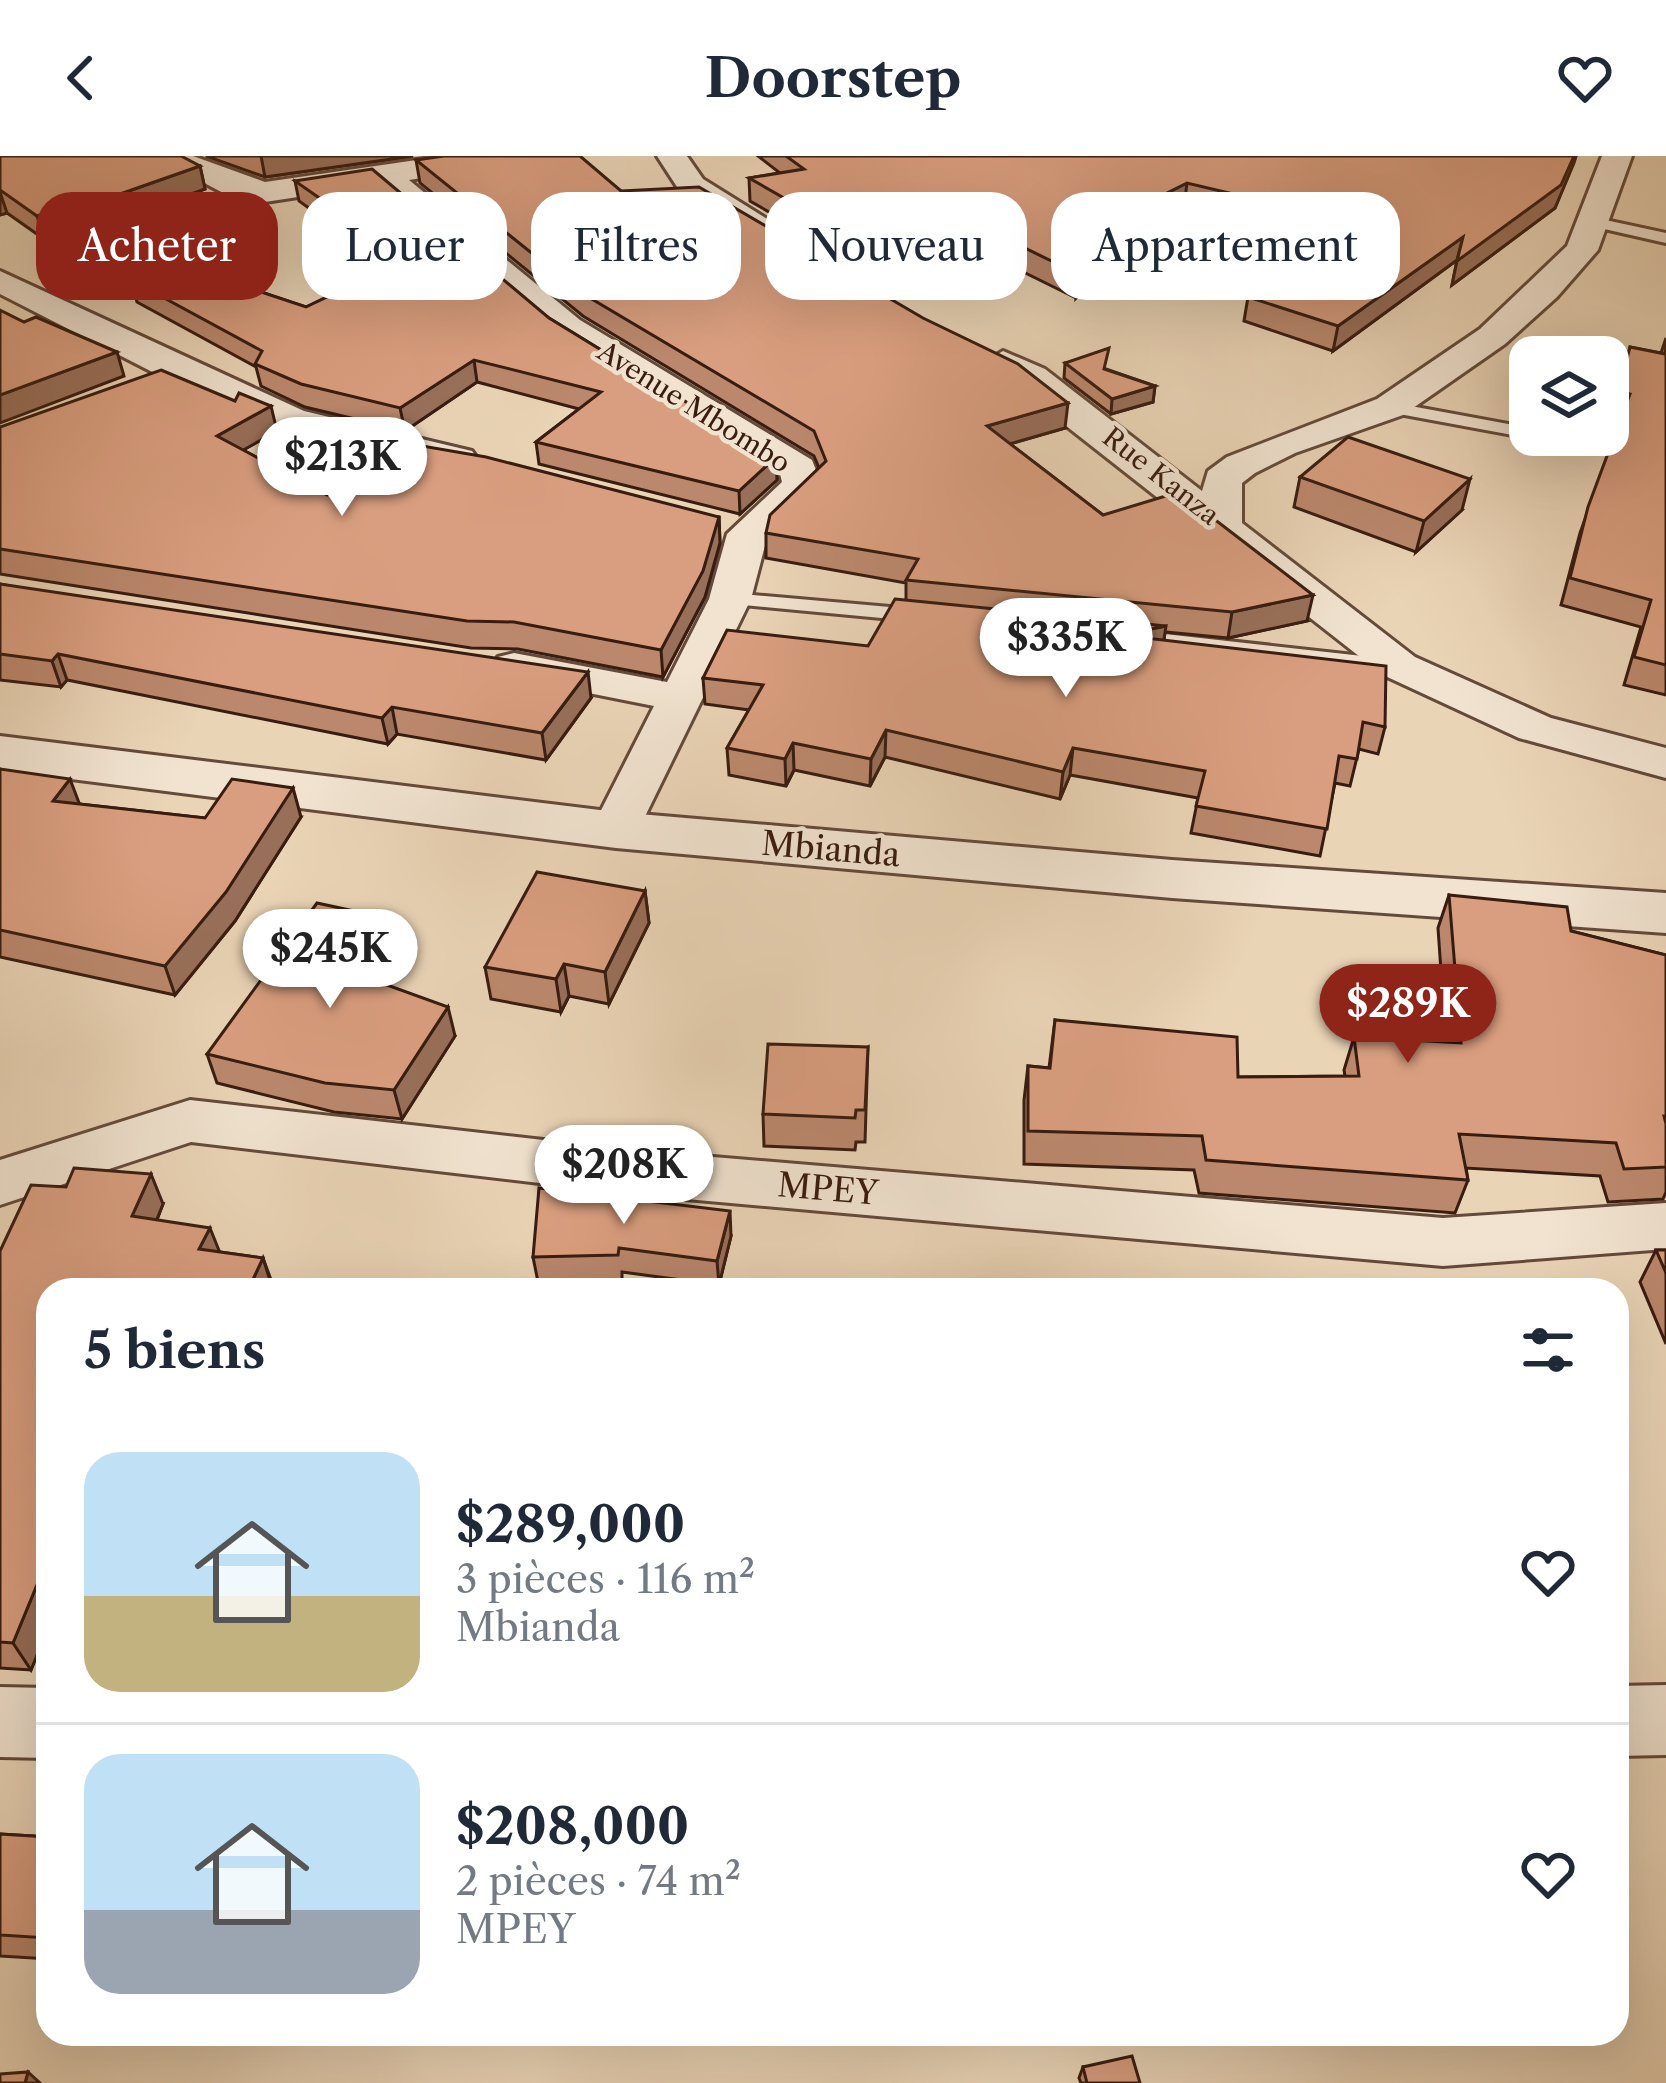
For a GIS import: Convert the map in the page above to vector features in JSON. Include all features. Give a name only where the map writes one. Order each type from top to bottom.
[{"type":"street","points":[[168,156],[255,192],[506,156]]},
{"type":"street","points":[[310,156],[334,180]]},
{"type":"street","points":[[672,156],[692,186],[765,229]]},
{"type":"street","points":[[1222,523],[1222,479],[1238,466],[1325,426],[1389,407],[1545,290],[1579,252],[1596,223],[1617,156]]},
{"type":"street","name":"Avenue Mbombo","points":[[382,174],[567,328],[798,468],[802,485],[733,528],[730,599],[616,830]]},
{"type":"street","points":[[0,281],[181,372],[291,419],[488,466]]},
{"type":"street","name":"Rue Kanza","points":[[975,348],[1032,376],[1399,666],[1535,728],[1666,764]]},
{"type":"street","points":[[133,386],[181,372]]},
{"type":"street","points":[[471,665],[518,666],[681,698]]},
{"type":"street","name":"Mbianda","points":[[0,753],[616,830],[1148,877],[1666,913]]},
{"type":"street","name":"MPEY","points":[[0,1183],[190,1121],[641,1173],[1443,1242],[1666,1226]]},
{"type":"street","points":[[1629,1721],[1666,1720]]},
{"type":"street","points":[[0,1722],[36,1723]]},
{"type":"lane","points":[[1596,223],[1666,238]]},
{"type":"lane","points":[[1389,407],[1509,429]]},
{"type":"lane","points":[[730,599],[942,618]]},
{"type":"lane","points":[[1107,633],[1399,666]]},
{"type":"building","points":[[0,156],[181,156],[200,166],[126,192],[36,192],[36,215],[0,190]]},
{"type":"building","points":[[580,156],[621,191],[699,187],[708,192],[531,192],[531,253],[507,233],[507,192],[456,192],[416,160]]},
{"type":"building","points":[[786,156],[1574,156],[1561,185],[1457,261],[1463,237],[1400,282],[1400,192],[1225,192],[1187,183],[1169,192],[1051,192],[1051,261],[1027,249],[1027,192],[774,192],[749,178],[804,169]]},
{"type":"building","points":[[372,169],[399,192],[311,192],[295,181]]},
{"type":"building","points":[[741,212],[765,226],[765,300],[892,300],[1018,364],[1068,403],[987,426],[1103,515],[1179,492],[1313,595],[1232,612],[906,580],[918,559],[766,533],[770,515],[826,461],[814,431],[593,300],[741,300]]},
{"type":"building","points":[[507,283],[549,318],[776,457],[739,491],[536,442],[601,392],[474,360],[400,408],[301,384],[255,364],[262,351],[168,300],[278,298],[306,307],[321,300],[507,300]]},
{"type":"building","points":[[1257,300],[1375,300],[1338,326]]},
{"type":"building","points":[[0,310],[24,322],[36,317],[117,352],[0,395]]},
{"type":"building","points":[[1630,347],[1665,354],[1666,347],[1666,665],[1634,657],[1651,600],[1570,578],[1607,456],[1629,456]]},
{"type":"building","points":[[1109,348],[1104,369],[1155,386],[1112,399],[1065,363]]},
{"type":"building","points":[[161,370],[235,401],[239,393],[271,406],[217,436],[327,495],[382,439],[486,457],[719,517],[703,571],[661,650],[514,622],[467,621],[0,549],[0,427]]},
{"type":"building","points":[[1348,437],[1470,479],[1424,521],[1300,477]]},
{"type":"building","points":[[0,584],[588,672],[542,733],[392,707],[382,718],[58,654],[52,661],[0,654]]},
{"type":"building","points":[[895,599],[1166,626],[1120,635],[1386,666],[1385,727],[1363,722],[1357,759],[1339,756],[1327,829],[1196,806],[1205,771],[1073,748],[1063,772],[886,730],[871,759],[793,743],[785,759],[727,748],[763,685],[703,678],[727,630],[868,646]]},
{"type":"building","points":[[0,769],[70,779],[53,801],[205,818],[232,779],[293,788],[226,892],[165,966],[0,930]]},
{"type":"building","points":[[537,872],[645,891],[605,972],[564,964],[556,979],[485,967]]},
{"type":"building","points":[[1449,895],[1567,907],[1571,931],[1666,955],[1666,1167],[1624,1169],[1616,1143],[1459,1134],[1468,1180],[1206,1160],[1202,1136],[1028,1131],[1028,1066],[1050,1068],[1055,1020],[1237,1037],[1238,1077],[1359,1076],[1354,1037],[1461,1043]]},
{"type":"building","points":[[317,903],[387,918],[351,972],[448,1007],[394,1090],[325,1083],[207,1054]]},
{"type":"building","points":[[768,1044],[868,1047],[865,1110],[856,1110],[855,1118],[763,1114]]},
{"type":"building","points":[[74,1168],[151,1174],[132,1216],[210,1228],[199,1249],[263,1258],[254,1278],[36,1278],[36,1587],[13,1643],[0,1642],[0,1251],[31,1185],[66,1187]]},
{"type":"building","points":[[539,1188],[730,1211],[717,1261],[619,1248],[618,1255],[533,1257]]},
{"type":"building","points":[[1656,1250],[1666,1250],[1666,1273]]},
{"type":"building","points":[[0,1834],[36,1836],[36,1937],[0,1935]]},
{"type":"building","points":[[1132,2056],[1140,2083],[1087,2083],[1083,2067]]},
{"type":"building","points":[[28,2072],[25,2083],[0,2083],[0,2074]]}]
